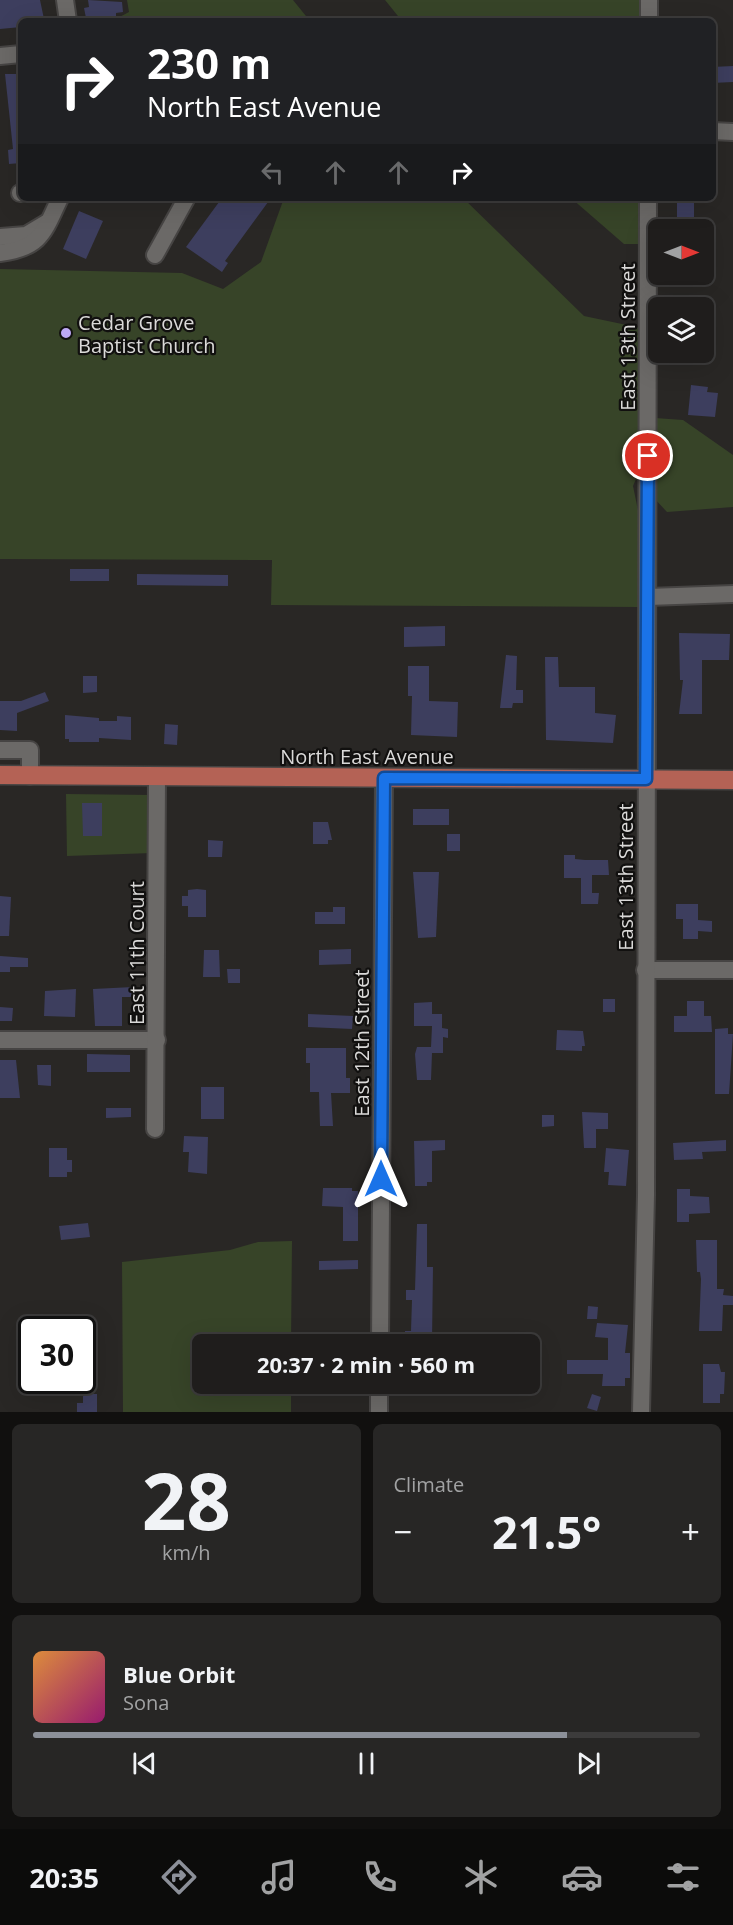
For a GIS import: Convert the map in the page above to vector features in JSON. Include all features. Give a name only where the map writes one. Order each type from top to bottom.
[{"type":"main road","name":"North East Avenue","points":[[0,775],[733,780]]},
{"type":"street","points":[[65,0],[68,18]]},
{"type":"street","points":[[649,0],[649,18]]},
{"type":"street","points":[[0,56],[18,54]]},
{"type":"street","points":[[716,131],[733,132]]},
{"type":"street","points":[[0,254],[35,243],[59,201]]},
{"type":"street","points":[[154,255],[183,201]]},
{"type":"street","name":"East 13th Street","points":[[641,1412],[646,1196],[648,201]]},
{"type":"street","points":[[0,237],[26,235],[49,221]]},
{"type":"street","points":[[648,597],[733,594]]},
{"type":"street","points":[[0,750],[30,750],[30,776]]},
{"type":"street","name":"East 11th Court","points":[[155,1129],[157,777]]},
{"type":"street","name":"East 12th Street","points":[[380,1334],[384,778]]},
{"type":"street","points":[[645,970],[733,970]]},
{"type":"street","points":[[0,1040],[157,1040]]},
{"type":"street","points":[[379,1394],[379,1412]]},
{"type":"green space","points":[[127,0],[293,0],[308,18],[118,18],[129,12]]},
{"type":"green space","points":[[385,0],[642,0],[642,18],[400,18]]},
{"type":"green space","points":[[283,201],[466,201],[584,316],[641,328],[641,484],[636,479],[633,486],[641,525],[640,607],[271,605],[272,560],[0,559],[0,269],[182,273],[223,289],[261,262]]},
{"type":"green space","points":[[574,201],[641,201],[641,244],[624,244]]},
{"type":"green space","points":[[655,418],[683,420],[733,455],[733,507],[667,512],[654,498]]},
{"type":"green space","points":[[66,794],[152,795],[152,853],[67,856]]},
{"type":"green space","points":[[292,1241],[291,1334],[192,1334],[192,1394],[291,1394],[291,1412],[123,1412],[122,1262],[230,1250],[258,1242]]},
{"type":"building","points":[[0,0],[40,0],[44,18],[18,18],[18,27],[0,29]]},
{"type":"building","points":[[88,0],[122,2],[123,12],[116,13],[116,17],[110,18],[86,18],[84,8],[89,7]]},
{"type":"building","points":[[733,66],[733,82],[716,83],[716,67]]},
{"type":"building","points":[[5,74],[18,74],[18,163],[9,164],[8,150],[13,149]]},
{"type":"building","points":[[220,201],[269,201],[225,261],[228,263],[222,272],[186,247]]},
{"type":"building","points":[[677,201],[694,201],[694,219],[677,219]]},
{"type":"building","points":[[79,211],[103,221],[86,259],[63,249]]},
{"type":"building","points":[[691,385],[708,387],[707,392],[718,393],[715,417],[688,415]]},
{"type":"building","points":[[70,569],[109,569],[109,581],[70,581]]},
{"type":"building","points":[[137,574],[228,575],[228,586],[137,585]]},
{"type":"building","points":[[445,626],[445,646],[404,647],[404,627]]},
{"type":"building","points":[[679,633],[730,634],[729,660],[702,660],[702,714],[679,714],[683,680],[680,680]]},
{"type":"building","points":[[506,655],[517,656],[516,690],[523,690],[523,703],[513,703],[512,708],[500,708]]},
{"type":"building","points":[[545,657],[558,657],[559,687],[595,687],[595,713],[616,715],[613,743],[546,740]]},
{"type":"building","points":[[408,666],[429,666],[429,701],[458,702],[457,737],[411,735],[412,696],[408,696]]},
{"type":"building","points":[[83,676],[97,676],[97,692],[83,693]]},
{"type":"building","points":[[45,692],[49,701],[17,713],[17,731],[0,730],[0,701],[21,701]]},
{"type":"building","points":[[65,715],[99,718],[99,721],[117,721],[117,716],[131,717],[131,740],[99,738],[99,742],[69,742],[69,739],[65,739]]},
{"type":"building","points":[[165,724],[178,725],[177,745],[164,744]]},
{"type":"building","points":[[82,803],[102,803],[102,836],[83,836]]},
{"type":"building","points":[[413,809],[449,809],[449,825],[413,825]]},
{"type":"building","points":[[313,822],[328,822],[332,840],[328,840],[328,844],[313,844]]},
{"type":"building","points":[[447,834],[460,834],[460,851],[447,851]]},
{"type":"building","points":[[208,840],[223,841],[222,857],[208,857]]},
{"type":"building","points":[[564,855],[575,855],[575,859],[608,860],[609,875],[592,875],[592,893],[599,893],[598,904],[581,904],[581,878],[564,878]]},
{"type":"building","points":[[413,872],[439,872],[436,937],[418,938]]},
{"type":"building","points":[[188,890],[206,890],[206,917],[188,917],[188,906],[182,906],[182,896],[188,896]]},
{"type":"building","points":[[0,896],[11,897],[9,936],[0,936]]},
{"type":"building","points":[[676,904],[698,904],[698,920],[712,921],[712,932],[698,931],[698,939],[683,939],[683,919],[676,919]]},
{"type":"building","points":[[333,907],[345,907],[345,924],[315,924],[315,912],[333,912]]},
{"type":"building","points":[[351,949],[351,964],[319,965],[319,950]]},
{"type":"building","points":[[204,950],[219,950],[220,977],[203,977]]},
{"type":"building","points":[[0,956],[28,958],[28,967],[10,967],[10,972],[0,972]]},
{"type":"building","points":[[227,969],[240,969],[240,983],[228,983]]},
{"type":"building","points":[[133,987],[134,997],[122,997],[122,1026],[95,1026],[93,989]]},
{"type":"building","points":[[76,989],[75,1017],[44,1016],[45,991]]},
{"type":"building","points":[[603,999],[615,999],[615,1012],[603,1012]]},
{"type":"building","points":[[687,1001],[704,1001],[704,1016],[711,1016],[712,1032],[674,1032],[674,1016],[687,1016]]},
{"type":"building","points":[[432,1002],[432,1014],[442,1014],[442,1028],[448,1029],[448,1038],[443,1037],[443,1053],[432,1053],[431,1080],[417,1080],[415,1054],[417,1047],[431,1047],[432,1026],[414,1026],[414,1003]]},
{"type":"building","points":[[0,1007],[13,1008],[12,1021],[0,1021]]},
{"type":"building","points":[[308,1014],[353,1016],[352,1029],[308,1027]]},
{"type":"building","points":[[728,1028],[728,1034],[733,1034],[729,1094],[715,1094],[715,1029]]},
{"type":"building","points":[[557,1030],[583,1031],[585,1046],[582,1046],[582,1051],[556,1050]]},
{"type":"building","points":[[306,1048],[346,1048],[346,1078],[350,1078],[350,1093],[331,1093],[333,1126],[320,1126],[319,1092],[310,1092],[310,1063],[306,1063]]},
{"type":"building","points":[[87,1054],[130,1055],[130,1072],[87,1072]]},
{"type":"building","points":[[0,1060],[16,1060],[20,1098],[0,1098]]},
{"type":"building","points":[[37,1065],[51,1065],[51,1086],[38,1085]]},
{"type":"building","points":[[201,1087],[224,1087],[224,1119],[201,1119]]},
{"type":"building","points":[[106,1108],[131,1108],[131,1117],[106,1118]]},
{"type":"building","points":[[582,1112],[608,1113],[608,1129],[596,1129],[596,1148],[584,1148]]},
{"type":"building","points":[[542,1115],[554,1115],[554,1126],[542,1127]]},
{"type":"building","points":[[184,1136],[208,1137],[207,1174],[188,1172],[189,1152],[183,1152]]},
{"type":"building","points":[[445,1140],[445,1150],[432,1151],[432,1182],[427,1182],[427,1186],[415,1186],[414,1141]]},
{"type":"building","points":[[726,1140],[726,1151],[702,1152],[703,1159],[674,1160],[673,1143]]},
{"type":"building","points":[[49,1148],[67,1148],[67,1160],[72,1160],[72,1172],[67,1172],[67,1177],[49,1177]]},
{"type":"building","points":[[606,1148],[629,1150],[626,1186],[608,1185],[609,1172],[604,1172]]},
{"type":"building","points":[[323,1188],[352,1188],[352,1191],[358,1191],[358,1241],[343,1241],[343,1207],[322,1206]]},
{"type":"building","points":[[677,1189],[690,1189],[690,1196],[709,1197],[710,1213],[689,1214],[689,1222],[677,1222]]},
{"type":"building","points":[[88,1223],[90,1237],[61,1240],[59,1226]]},
{"type":"building","points":[[417,1224],[427,1224],[427,1267],[433,1267],[432,1334],[405,1334],[405,1331],[411,1331],[412,1300],[406,1300],[406,1290],[415,1290]]},
{"type":"building","points":[[696,1240],[717,1240],[717,1289],[724,1289],[723,1295],[733,1296],[733,1305],[723,1305],[722,1331],[699,1331],[701,1279],[700,1272],[697,1272]]},
{"type":"building","points":[[358,1260],[358,1269],[319,1270],[319,1261]]},
{"type":"building","points":[[588,1306],[598,1307],[597,1319],[587,1319]]},
{"type":"building","points":[[597,1323],[628,1325],[625,1353],[630,1353],[630,1378],[625,1378],[625,1386],[602,1386],[603,1374],[567,1374],[567,1360],[608,1360],[608,1338],[595,1337]]},
{"type":"building","points":[[703,1364],[719,1364],[721,1372],[725,1372],[724,1394],[720,1394],[720,1403],[703,1403]]},
{"type":"building","points":[[83,1394],[97,1394],[97,1412],[77,1412],[77,1403],[83,1403]]},
{"type":"building","points":[[592,1394],[601,1397],[597,1411],[587,1408]]},
{"type":"place","name":"Cedar Grove Baptist Church","points":[[66,333]]},
{"type":"route","points":[[381,1179],[384,778],[646,779],[648,456]]}]
